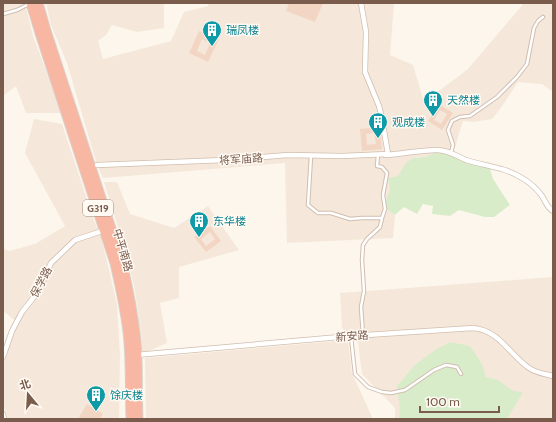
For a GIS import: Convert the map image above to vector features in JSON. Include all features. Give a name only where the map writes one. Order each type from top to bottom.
[{"type":"highway","name":"中平南路","points":[[31,3],[115,263],[126,320],[130,355],[131,419]]},
{"type":"highway","name":"G319","points":[[38,3],[122,262],[132,311],[136,355],[138,419]]},
{"type":"street","points":[[360,3],[366,32],[365,72],[379,106],[386,154]]},
{"type":"street","name":"将军庙路","points":[[97,165],[225,160],[288,155],[378,155],[439,150],[451,153],[467,160],[503,169],[522,178],[535,188],[553,211]]},
{"type":"street","name":"保学路","points":[[3,357],[12,331],[19,317],[38,292],[51,263],[75,240],[105,230]]},
{"type":"street","name":"新安路","points":[[136,355],[363,335],[472,328],[481,329],[490,333],[529,368],[553,376]]},
{"type":"street","points":[[3,414],[4,419]]},
{"type":"lane","points":[[3,14],[17,10],[31,3]]},
{"type":"lane","points":[[451,153],[453,145],[448,130],[452,121],[460,117],[470,116],[497,97],[517,77],[527,64],[534,28],[538,21],[543,17]]},
{"type":"lane","points":[[363,335],[361,307],[364,291],[362,260],[363,245],[367,239],[380,227],[385,209],[383,195],[387,173],[382,167],[377,166],[378,155]]},
{"type":"lane","points":[[311,156],[308,205],[318,212],[331,213],[350,219],[382,218]]},
{"type":"lane","points":[[351,336],[355,374],[368,387],[382,392],[391,393],[405,390],[434,370],[446,365],[457,367],[460,374]]},
{"type":"shaded area","points":[[3,3],[25,3],[33,36],[62,113],[26,113],[16,86],[3,96]]},
{"type":"shaded area","points":[[46,3],[164,3],[164,28],[137,32],[112,25],[106,35],[98,41],[103,59],[171,41],[184,12],[208,6],[208,3],[394,3],[390,55],[413,65],[424,102],[468,69],[524,3],[553,3],[553,92],[542,84],[518,82],[492,119],[473,122],[463,121],[453,153],[439,150],[426,157],[413,158],[385,209],[395,215],[393,238],[287,243],[285,163],[103,178],[97,165],[67,63],[51,25]]},
{"type":"shaded area","points":[[34,119],[62,124],[95,223],[101,236],[117,304],[120,354],[119,419],[7,419],[3,403],[3,362],[9,340],[17,322],[3,311],[3,248],[9,251],[35,244],[65,226],[25,153]]},
{"type":"shaded area","points":[[104,182],[117,182],[130,214],[174,228],[208,206],[239,250],[179,267],[179,298],[160,303],[167,343],[142,354],[142,341],[134,285]]},
{"type":"shaded area","points":[[553,277],[553,419],[395,419],[395,408],[362,374],[358,343],[342,328],[340,293]]},
{"type":"shaded area","points":[[348,340],[352,373],[373,419],[146,419],[145,358]]},
{"type":"green space","points":[[439,150],[489,165],[493,179],[510,205],[494,217],[485,217],[459,210],[450,216],[432,214],[433,206],[423,204],[417,214],[404,207],[395,215],[384,208],[390,189],[388,178],[398,176],[406,163],[413,158],[426,157]]},
{"type":"green space","points":[[450,342],[470,346],[482,364],[486,377],[498,380],[513,391],[523,392],[507,419],[399,419],[400,409],[397,386],[415,365],[435,350]]},
{"type":"building","points":[[289,3],[323,3],[315,22],[286,11]]},
{"type":"building","name":"瑞凤楼","points":[[199,31],[219,39],[208,62],[189,53]],"holes":[[[202,39],[210,43],[205,55],[197,51]]]},
{"type":"building","name":"天然楼","points":[[439,104],[453,113],[442,130],[428,121]],"holes":[[[440,110],[447,114],[441,124],[434,120]]]},
{"type":"building","name":"观成楼","points":[[380,127],[382,149],[362,151],[360,129]],"holes":[[[374,133],[376,144],[367,145],[366,134]]]},
{"type":"building","name":"东华楼","points":[[210,226],[221,241],[206,252],[194,237]],"holes":[[[210,232],[215,239],[206,246],[201,239]]]},
{"type":"building","name":"馀庆楼","points":[[87,404],[103,414],[100,419],[82,419],[79,417]]},
{"type":"place","name":"瑞凤楼","points":[[212,47]]},
{"type":"place","name":"天然楼","points":[[433,117]]},
{"type":"place","name":"观成楼","points":[[378,139]]},
{"type":"place","name":"东华楼","points":[[199,238]]},
{"type":"place","name":"馀庆楼","points":[[96,412]]}]
